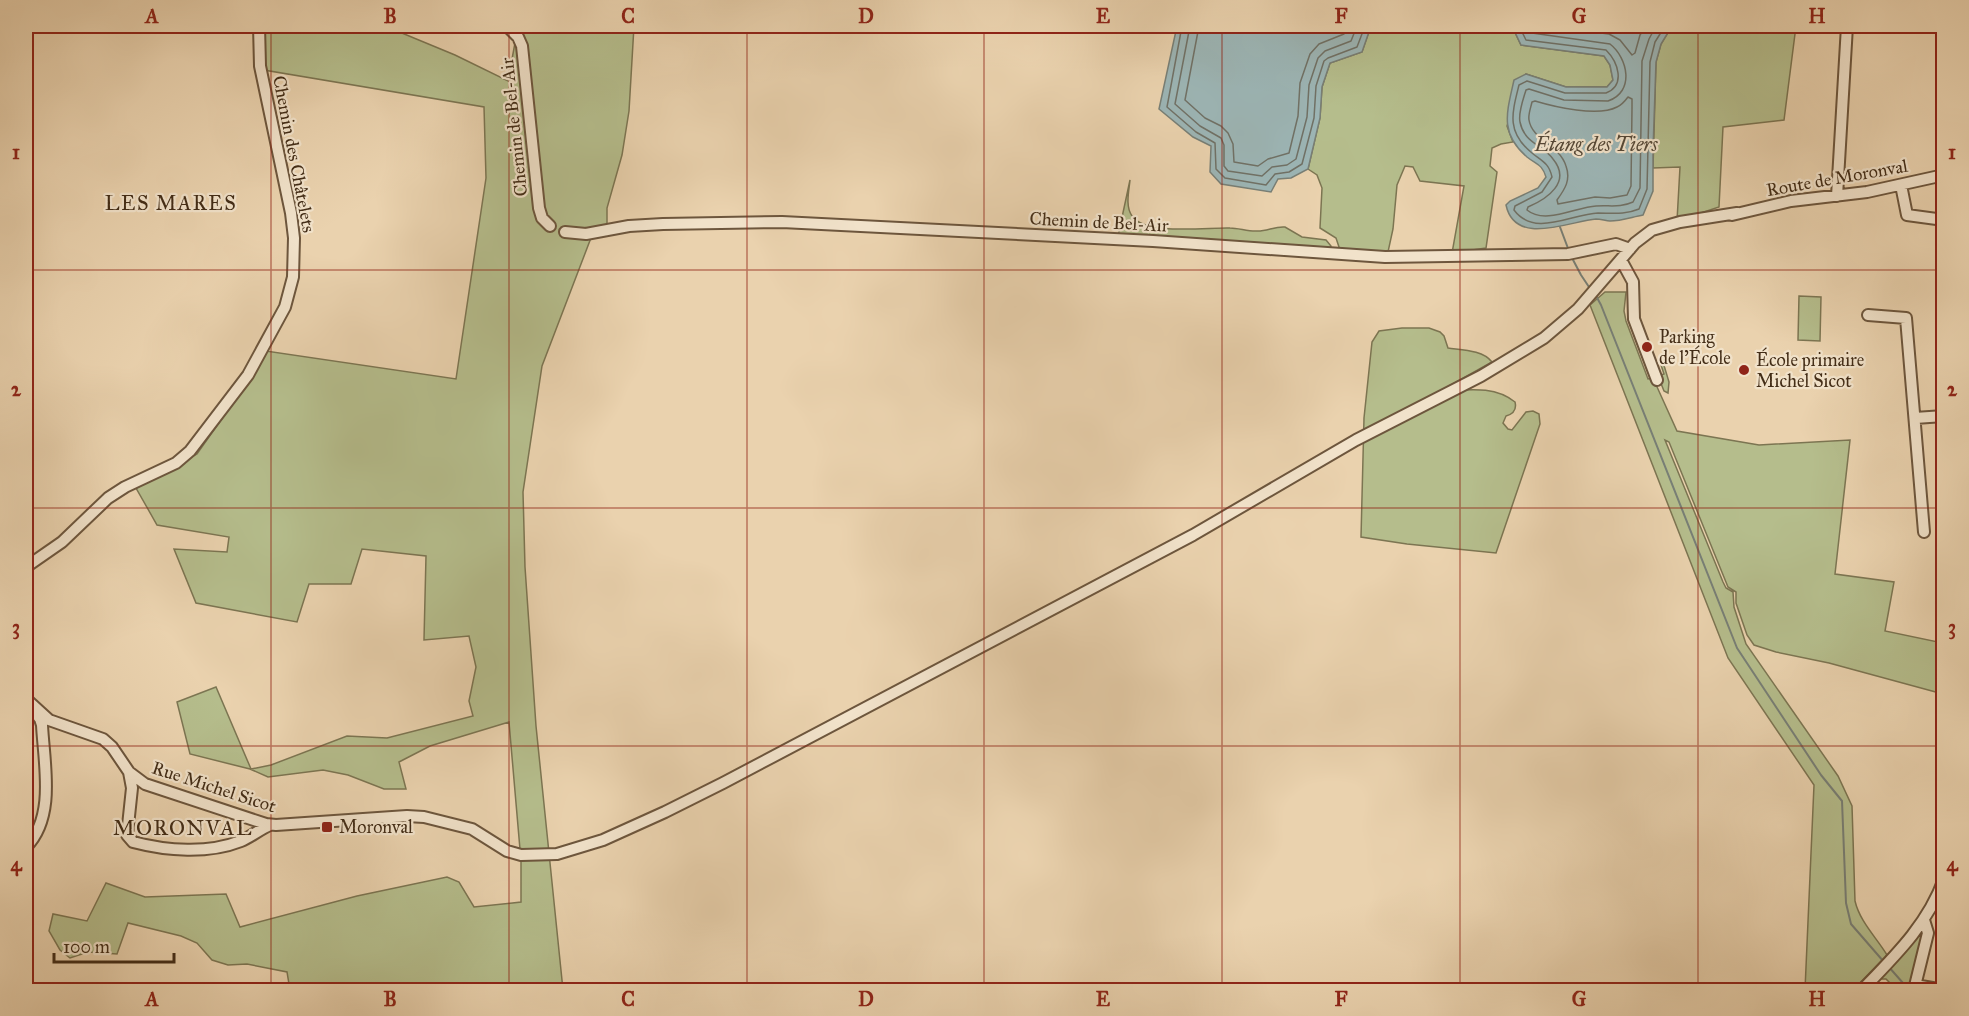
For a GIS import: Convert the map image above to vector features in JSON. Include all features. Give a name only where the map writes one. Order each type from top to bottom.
[{"type":"street","name":"Chemin des Châtelets","points":[[26,567],[62,542],[108,498],[176,463],[190,451],[248,375],[285,307],[293,277],[294,238],[291,213],[260,66],[259,26]]},
{"type":"street","name":"Chemin de Bel-Air","points":[[507,26],[518,37],[523,51],[539,208],[542,218],[550,226]]},
{"type":"street","points":[[1837,196],[1847,26]]},
{"type":"street","name":"Route de Moronval","points":[[515,854],[551,855],[588,845],[664,812],[1193,535],[1356,440],[1481,376],[1544,338],[1594,293],[1642,237],[1656,228],[1791,201],[1837,196],[1944,175]]},
{"type":"street","points":[[1901,185],[1907,216],[1944,220]]},
{"type":"street","name":"Chemin de Bel-Air","points":[[565,232],[586,234],[655,224],[782,222],[1153,241],[1385,257],[1571,253],[1616,244],[1630,249]]},
{"type":"street","points":[[1621,260],[1634,286],[1634,319],[1657,380]]},
{"type":"street","points":[[1868,315],[1906,318],[1924,532]]},
{"type":"street","points":[[1915,418],[1944,416]]},
{"type":"street","name":"Rue Michel Sicot","points":[[26,699],[47,725]]},
{"type":"street","name":"Rue Michel Sicot","points":[[26,706],[47,725],[103,739],[112,747],[129,772],[156,789],[270,825],[407,816],[424,818],[472,829],[515,854]]},
{"type":"street","points":[[26,847],[38,832],[44,812],[47,725]]},
{"type":"street","points":[[129,772],[132,788],[127,833],[128,838],[133,842],[157,847],[207,850],[243,840],[270,825]]},
{"type":"street","points":[[1862,990],[1888,964],[1924,920],[1944,879]]},
{"type":"street","points":[[1924,920],[1928,933],[1914,988],[1944,990]]},
{"type":"green space","points":[[257,26],[385,26],[455,55],[508,81],[517,32],[510,26],[634,26],[629,111],[622,155],[607,208],[607,227],[594,230],[542,366],[523,492],[525,567],[536,726],[563,990],[290,990],[287,972],[247,964],[228,965],[212,960],[197,943],[181,936],[128,923],[117,954],[88,952],[70,958],[60,950],[49,931],[53,914],[87,921],[106,883],[145,897],[226,894],[240,927],[357,896],[447,877],[459,882],[474,907],[521,902],[521,861],[509,722],[430,746],[399,762],[406,789],[384,789],[348,775],[323,770],[268,777],[250,769],[190,754],[177,702],[216,687],[251,769],[271,765],[347,736],[387,738],[473,716],[469,701],[476,667],[469,636],[424,640],[426,556],[362,549],[351,584],[309,584],[297,622],[196,603],[174,549],[227,552],[229,537],[157,525],[136,488],[197,454],[247,383],[266,351],[456,379],[486,178],[484,107],[258,69]]},
{"type":"green space","points":[[1371,26],[1512,26],[1521,45],[1604,56],[1610,65],[1613,80],[1607,87],[1566,87],[1526,74],[1507,126],[1513,142],[1492,148],[1490,166],[1497,172],[1486,248],[1452,253],[1464,186],[1420,181],[1413,167],[1405,166],[1397,185],[1393,229],[1388,252],[1340,250],[1336,238],[1320,228],[1322,188],[1317,175],[1308,169],[1320,118],[1322,87],[1330,63],[1362,52]]},
{"type":"green space","points":[[1672,26],[1796,26],[1784,120],[1723,127],[1719,207],[1677,221],[1680,167],[1653,168],[1656,62],[1661,44]]},
{"type":"green space","points":[[1130,180],[1128,198],[1130,212],[1139,222],[1150,226],[1178,229],[1230,228],[1255,231],[1285,227],[1302,237],[1326,240],[1331,246],[1330,248],[1118,236]]},
{"type":"green space","points":[[1605,292],[1626,292],[1624,311],[1626,321],[1648,379],[1653,378],[1677,431],[1759,445],[1850,440],[1835,574],[1894,582],[1885,631],[1943,643],[1943,694],[1754,645],[1747,635],[1736,603],[1736,592],[1728,587],[1669,442],[1665,440],[1723,582],[1726,588],[1733,592],[1734,607],[1746,644],[1838,776],[1852,806],[1855,901],[1864,923],[1887,955],[1853,990],[1805,990],[1814,785],[1728,658],[1590,305]]},
{"type":"green space","points":[[1799,296],[1821,297],[1820,341],[1798,340]]},
{"type":"green space","points":[[1429,328],[1440,332],[1448,348],[1478,353],[1492,362],[1443,391],[1480,390],[1507,397],[1515,402],[1515,409],[1506,416],[1503,423],[1512,430],[1526,412],[1533,411],[1539,414],[1540,424],[1496,553],[1361,537],[1364,418],[1372,342],[1379,331]]},
{"type":"green space","points":[[1660,362],[1663,362],[1669,382],[1668,393],[1664,391],[1658,376],[1664,374]]},
{"type":"green space","points":[[1919,935],[1923,937],[1910,990],[1897,990],[1881,977]]},
{"type":"water","points":[[1177,26],[1371,26],[1362,52],[1330,63],[1322,87],[1320,118],[1308,169],[1291,178],[1278,179],[1271,192],[1221,184],[1210,172],[1211,146],[1193,137],[1159,109]]},
{"type":"water","name":"Étang des Tiers","points":[[1512,26],[1672,26],[1661,44],[1656,62],[1653,191],[1643,215],[1614,221],[1596,219],[1545,228],[1520,225],[1511,218],[1506,205],[1538,188],[1546,177],[1541,167],[1518,148],[1509,131],[1507,122],[1514,80],[1526,74],[1566,87],[1607,87],[1613,80],[1610,65],[1604,56],[1521,45]]},
{"type":"waterway","points":[[1560,227],[1569,251]]},
{"type":"waterway","points":[[1571,256],[1591,290]]},
{"type":"waterway","points":[[1595,294],[1737,648],[1821,775],[1842,801],[1846,903],[1851,924],[1884,962]]},
{"type":"waterway","points":[[1888,966],[1903,983],[1903,990]]},
{"type":"place","name":"Parking de l'École","points":[[1647,347]]},
{"type":"place","name":"École primaire Michel Sicot","points":[[1744,370]]},
{"type":"place","name":"Moronval","points":[[327,827]]},
{"type":"district","name":"LES MARES","points":[[171,203]]},
{"type":"district","name":"MORONVAL","points":[[183,828]]}]
